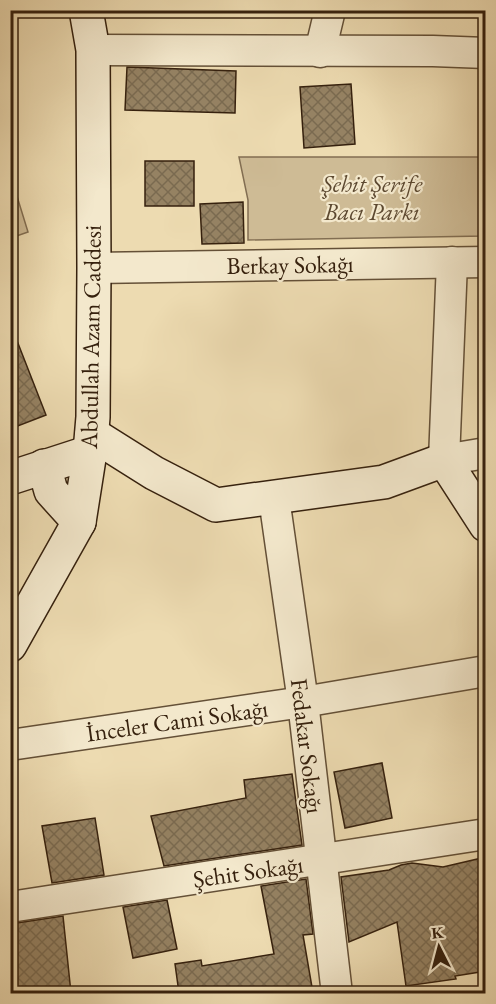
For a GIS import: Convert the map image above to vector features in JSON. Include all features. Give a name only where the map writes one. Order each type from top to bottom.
[{"type":"street","name":"Abdullah Azam Caddesi","points":[[10,645],[79,522],[91,443],[94,268],[93,50],[86,10]]},
{"type":"street","points":[[320,51],[330,10]]},
{"type":"street","points":[[93,50],[486,53]]},
{"type":"street","points":[[452,262],[444,460],[486,525]]},
{"type":"street","name":"Berkay Sokağı","points":[[94,268],[486,262]]},
{"type":"street","points":[[10,478],[44,466],[91,443],[216,505],[384,482],[444,460],[486,453]]},
{"type":"street","points":[[44,466],[51,491],[79,522]]},
{"type":"street","name":"Fedakar Sokağı","points":[[274,498],[303,702],[337,993]]},
{"type":"street","name":"İnceler Cami Sokağı","points":[[10,746],[303,702],[486,671]]},
{"type":"street","name":"Şehit Sokağı","points":[[10,907],[486,834]]},
{"type":"green space","name":"Şehit Şerife Bacı Parkı","points":[[239,157],[482,157],[484,236],[248,240],[248,200]]},
{"type":"green space","points":[[11,193],[16,193],[28,232],[11,238]]},
{"type":"building","points":[[127,67],[236,71],[235,113],[125,110]]},
{"type":"building","points":[[351,84],[355,144],[304,148],[300,87]]},
{"type":"building","points":[[145,161],[194,161],[194,206],[145,206]]},
{"type":"building","points":[[243,202],[244,243],[202,244],[200,204]]},
{"type":"building","points":[[10,328],[12,328],[46,415],[10,429]]},
{"type":"building","points":[[382,763],[392,818],[345,828],[334,772]]},
{"type":"building","points":[[292,774],[302,845],[164,866],[151,816],[246,798],[244,780]]},
{"type":"building","points":[[95,818],[104,875],[52,883],[42,826]]},
{"type":"building","points":[[486,857],[486,971],[455,976],[456,979],[406,986],[397,922],[349,942],[341,877],[389,870],[412,863],[443,867]]},
{"type":"building","points":[[306,879],[313,934],[303,935],[313,993],[179,993],[175,964],[201,960],[202,966],[274,954],[261,886]]},
{"type":"building","points":[[167,900],[177,949],[133,958],[123,907]]},
{"type":"building","points":[[63,916],[71,993],[10,993],[10,924]]}]
